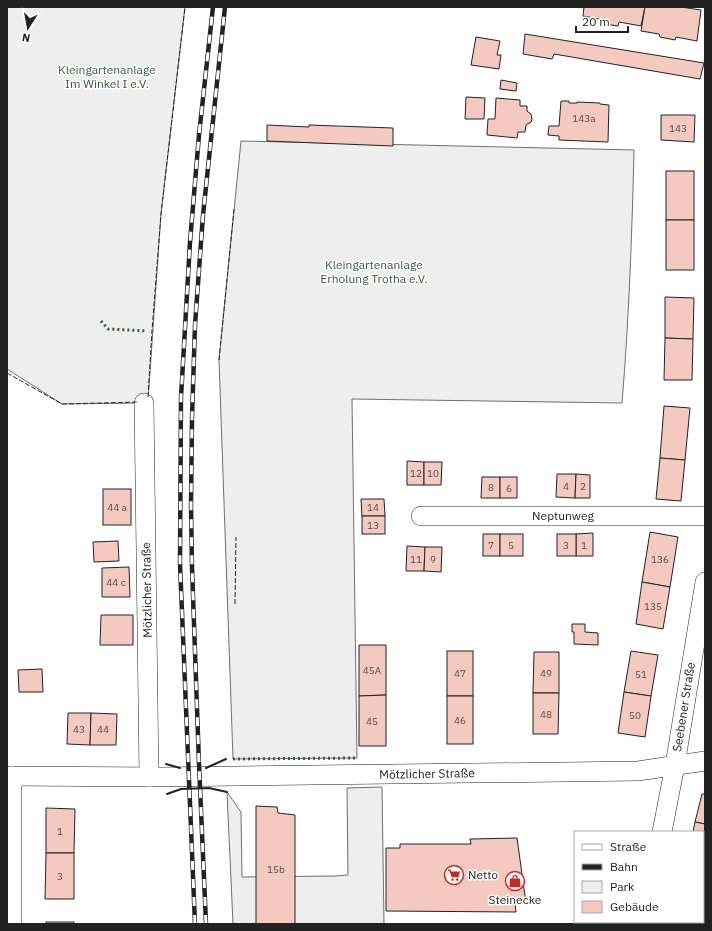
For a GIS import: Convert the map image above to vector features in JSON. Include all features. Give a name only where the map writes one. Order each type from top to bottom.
[{"type":"street","name":"Mötzlicher Straße","points":[[144,403],[149,777]]},
{"type":"street","name":"Neptunweg","points":[[421,516],[705,516]]},
{"type":"street","name":"Seebener Straße","points":[[662,831],[675,765],[705,582]]},
{"type":"street","name":"Mötzlicher Straße","points":[[10,776],[149,777],[638,771],[705,761]]},
{"type":"street","points":[[10,776],[12,924]]},
{"type":"green space","name":"Kleingartenanlage Im Winkel I e.V.","points":[[7,7],[185,7],[161,214],[148,401],[144,403],[62,404],[7,369]]},
{"type":"green space","name":"Kleingartenanlage Erholung Trotha e.V.","points":[[241,141],[634,150],[627,340],[622,403],[352,399],[357,758],[233,759],[219,360]]},
{"type":"green space","points":[[382,787],[384,924],[233,924],[227,792],[241,812],[242,877],[335,876],[348,875],[347,788]]},
{"type":"building","points":[[584,7],[645,7],[641,26],[619,22],[618,26],[604,24],[604,20],[583,16]]},
{"type":"building","points":[[645,7],[681,7],[701,10],[697,41],[676,37],[675,40],[660,37],[659,34],[641,31]]},
{"type":"building","points":[[525,34],[704,63],[700,79],[554,54],[552,59],[523,54]]},
{"type":"building","points":[[476,37],[500,41],[497,55],[501,55],[499,69],[471,65]]},
{"type":"building","points":[[501,80],[517,83],[516,91],[500,89]]},
{"type":"building","points":[[466,97],[485,98],[484,119],[465,119]]},
{"type":"building","points":[[496,98],[520,100],[520,106],[527,106],[527,111],[531,114],[532,119],[531,122],[526,125],[525,132],[518,132],[517,138],[487,135],[488,119],[495,119]]},
{"type":"building","points":[[561,101],[569,101],[569,103],[600,103],[609,105],[608,142],[559,140],[559,136],[548,135],[549,126],[559,126]]},
{"type":"building","points":[[661,115],[695,115],[694,142],[661,140]]},
{"type":"building","points":[[267,125],[393,128],[393,146],[267,141]]},
{"type":"building","points":[[666,171],[694,171],[694,220],[666,220]]},
{"type":"building","points":[[666,220],[694,220],[694,270],[666,270]]},
{"type":"building","points":[[665,297],[694,298],[693,339],[665,338]]},
{"type":"building","points":[[665,338],[693,339],[692,380],[664,380]]},
{"type":"building","points":[[664,406],[690,408],[685,460],[660,458]]},
{"type":"building","points":[[660,458],[685,460],[681,501],[656,499]]},
{"type":"building","points":[[407,461],[424,462],[424,485],[407,485]]},
{"type":"building","points":[[424,462],[442,462],[441,485],[424,485]]},
{"type":"building","points":[[557,474],[576,474],[575,498],[556,497]]},
{"type":"building","points":[[576,474],[590,475],[590,498],[575,498]]},
{"type":"building","points":[[482,477],[500,477],[500,498],[481,498]]},
{"type":"building","points":[[500,477],[517,477],[517,498],[500,498]]},
{"type":"building","points":[[103,489],[131,489],[131,525],[103,525]]},
{"type":"building","points":[[361,499],[384,499],[385,516],[362,516]]},
{"type":"building","points":[[362,516],[385,516],[385,534],[362,534]]},
{"type":"building","points":[[650,532],[678,537],[670,587],[642,582]]},
{"type":"building","points":[[593,533],[593,556],[576,556],[576,534]]},
{"type":"building","points":[[483,534],[500,534],[500,556],[483,556]]},
{"type":"building","points":[[500,534],[523,534],[523,556],[500,556]]},
{"type":"building","points":[[557,534],[576,534],[576,556],[557,556]]},
{"type":"building","points":[[118,541],[119,561],[94,562],[93,542]]},
{"type":"building","points":[[407,546],[425,547],[424,571],[406,571]]},
{"type":"building","points":[[425,547],[442,547],[441,572],[424,571]]},
{"type":"building","points":[[129,567],[130,597],[102,597],[102,568]]},
{"type":"building","points":[[642,582],[670,587],[663,629],[636,624]]},
{"type":"building","points":[[101,615],[133,615],[133,645],[100,645]]},
{"type":"building","points":[[572,624],[585,624],[585,632],[598,633],[598,645],[574,644]]},
{"type":"building","points":[[359,645],[386,645],[386,695],[359,696]]},
{"type":"building","points":[[447,651],[473,651],[473,696],[447,696]]},
{"type":"building","points":[[631,651],[658,655],[651,696],[624,692]]},
{"type":"building","points":[[534,652],[559,652],[559,693],[533,693]]},
{"type":"building","points":[[42,669],[43,692],[19,692],[18,670]]},
{"type":"building","points":[[624,692],[651,696],[645,737],[618,733]]},
{"type":"building","points":[[533,693],[559,693],[558,734],[533,734]]},
{"type":"building","points":[[386,695],[386,746],[359,746],[359,696]]},
{"type":"building","points":[[447,696],[473,696],[473,744],[447,744]]},
{"type":"building","points":[[68,713],[91,713],[90,745],[67,744]]},
{"type":"building","points":[[91,713],[117,714],[116,745],[90,745]]},
{"type":"building","points":[[702,794],[705,794],[705,824],[695,822]]},
{"type":"building","points":[[256,806],[277,807],[278,813],[295,815],[295,924],[256,924]]},
{"type":"building","points":[[46,808],[75,809],[74,853],[46,853]]},
{"type":"building","points":[[695,822],[705,824],[705,853],[704,831],[693,831]]},
{"type":"building","name":"Netto","points":[[517,838],[526,903],[515,903],[516,912],[386,911],[386,848],[400,848],[400,844],[471,844],[470,839]]},
{"type":"building","points":[[46,853],[74,853],[74,899],[45,899]]},
{"type":"building","points":[[704,861],[705,861],[704,886]]},
{"type":"building","points":[[46,922],[74,922],[74,924],[46,924]]},
{"type":"railway","points":[[195,924],[180,564],[181,397],[190,242],[199,135],[213,7]]},
{"type":"railway","points":[[206,924],[192,567],[192,418],[195,325],[203,215],[225,7]]},
{"type":"hedge","points":[[101,321],[108,329],[147,331]]},
{"type":"hedge","points":[[233,759],[357,758]]},
{"type":"fence","points":[[148,397],[161,214],[185,7]]},
{"type":"fence","points":[[219,360],[234,209]]},
{"type":"fence","points":[[7,373],[62,404],[139,402]]},
{"type":"fence","points":[[235,604],[236,537]]},
{"type":"wall","points":[[206,768],[226,759]]},
{"type":"wall","points":[[166,764],[180,768]]},
{"type":"wall","points":[[167,794],[181,789],[209,788],[227,792]]},
{"type":"place","name":"Netto","points":[[454,875]]},
{"type":"place","name":"Steinecke","points":[[515,881]]}]
